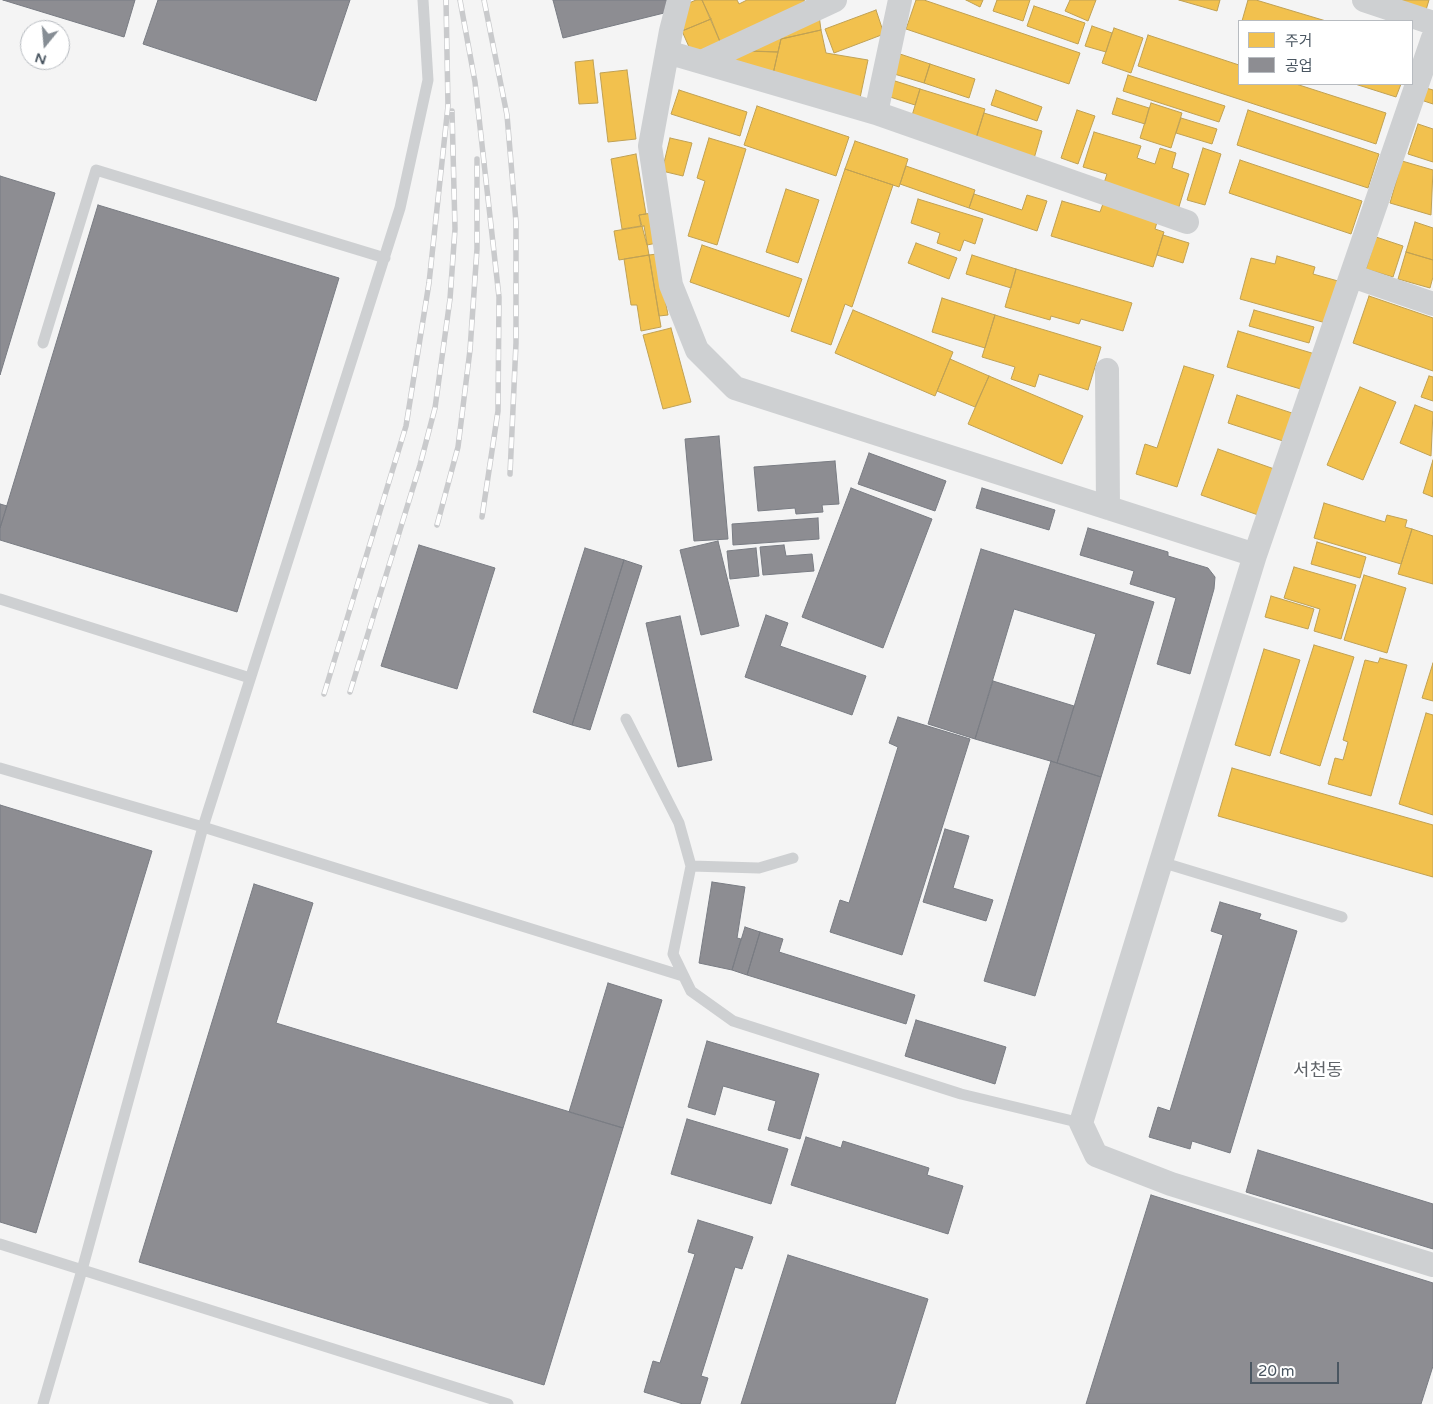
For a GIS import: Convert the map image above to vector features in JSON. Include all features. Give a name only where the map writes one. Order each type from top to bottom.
[{"type":"street","points":[[679,0],[667,52],[650,146],[671,285],[697,350],[735,388],[1255,555]]},
{"type":"street","points":[[702,62],[835,0]]},
{"type":"street","points":[[876,113],[900,0]]},
{"type":"street","points":[[1364,0],[1433,24]]},
{"type":"street","points":[[1433,38],[1255,555],[1081,1123],[1096,1155],[1171,1184],[1433,1265]]},
{"type":"street","points":[[667,52],[876,113],[1187,222]]},
{"type":"street","points":[[1352,276],[1433,304]]},
{"type":"street","points":[[1107,370],[1108,508]]},
{"type":"lane","points":[[43,1404],[82,1270],[202,827],[400,208],[428,80],[423,0]]},
{"type":"lane","points":[[43,343],[96,170],[385,258]]},
{"type":"lane","points":[[0,599],[250,678]]},
{"type":"lane","points":[[626,720],[679,823],[690,866],[673,954],[691,991],[732,1021],[961,1094],[1081,1123]]},
{"type":"lane","points":[[0,768],[202,827],[683,976]]},
{"type":"lane","points":[[690,866],[759,868],[793,858]]},
{"type":"lane","points":[[1161,862],[1342,917]]},
{"type":"lane","points":[[0,1244],[508,1404]]},
{"type":"building: 주거","points":[[702,0],[711,19],[682,31],[689,3]]},
{"type":"building: 주거","points":[[702,0],[737,0],[739,4],[747,0],[804,0],[807,8],[721,44]]},
{"type":"building: 주거","points":[[916,0],[924,0],[1080,53],[1069,84],[906,29]]},
{"type":"building: 주거","points":[[966,0],[983,0],[980,7]]},
{"type":"building: 주거","points":[[997,0],[1030,0],[1023,21],[993,11]]},
{"type":"building: 주거","points":[[1070,0],[1096,0],[1088,21],[1065,11]]},
{"type":"building: 주거","points":[[1179,0],[1220,0],[1217,11]]},
{"type":"building: 주거","points":[[1248,0],[1256,0],[1323,20],[1242,20]]},
{"type":"building: 주거","points":[[1398,0],[1429,0],[1426,10]]},
{"type":"building: 주거","points":[[1034,6],[1085,23],[1078,44],[1027,26]]},
{"type":"building: 주거","points":[[876,10],[884,34],[834,53],[825,29]]},
{"type":"building: 주거","points":[[819,15],[821,30],[781,39],[778,52],[740,51]]},
{"type":"building: 주거","points":[[711,19],[721,44],[693,56],[682,31]]},
{"type":"building: 주거","points":[[1092,26],[1112,33],[1106,52],[1085,46]]},
{"type":"building: 주거","points":[[1114,28],[1143,38],[1131,73],[1102,63]]},
{"type":"building: 주거","points":[[821,30],[826,53],[868,60],[860,98],[773,74],[781,39]]},
{"type":"building: 주거","points":[[1148,35],[1238,65],[1238,85],[1299,85],[1386,113],[1376,144],[1138,66]]},
{"type":"building: 주거","points":[[728,50],[778,52],[773,74],[728,72]]},
{"type":"building: 주거","points":[[897,53],[930,64],[924,83],[891,73]]},
{"type":"building: 주거","points":[[593,60],[598,103],[579,104],[575,62]]},
{"type":"building: 주거","points":[[930,64],[975,79],[969,98],[924,83]]},
{"type":"building: 주거","points":[[627,70],[636,139],[608,142],[600,73]]},
{"type":"building: 주거","points":[[1128,75],[1225,106],[1219,122],[1123,91]]},
{"type":"building: 주거","points":[[892,80],[920,89],[915,105],[887,96]]},
{"type":"building: 주거","points":[[1358,85],[1401,85],[1396,97]]},
{"type":"building: 주거","points":[[1426,88],[1433,90],[1433,104],[1421,100]]},
{"type":"building: 주거","points":[[920,89],[985,109],[976,139],[911,119]]},
{"type":"building: 주거","points":[[679,90],[747,112],[740,136],[671,114]]},
{"type":"building: 주거","points":[[996,90],[1042,107],[1037,121],[991,105]]},
{"type":"building: 주거","points":[[1117,98],[1149,108],[1145,124],[1112,114]]},
{"type":"building: 주거","points":[[1151,103],[1182,113],[1171,148],[1140,138]]},
{"type":"building: 주거","points":[[757,106],[849,137],[836,176],[744,145]]},
{"type":"building: 주거","points":[[1077,110],[1095,116],[1078,164],[1061,158]]},
{"type":"building: 주거","points":[[1248,110],[1379,154],[1368,188],[1237,145]]},
{"type":"building: 주거","points":[[984,113],[1042,131],[1033,162],[974,144]]},
{"type":"building: 주거","points":[[1181,118],[1217,129],[1212,144],[1176,133]]},
{"type":"building: 주거","points":[[1418,124],[1433,129],[1433,162],[1408,154]]},
{"type":"building: 주거","points":[[1094,132],[1141,146],[1137,158],[1155,164],[1160,148],[1176,153],[1172,168],[1189,174],[1178,210],[1104,183],[1107,174],[1083,167]]},
{"type":"building: 주거","points":[[670,138],[692,143],[683,176],[662,171]]},
{"type":"building: 주거","points":[[709,138],[746,149],[717,245],[688,236],[705,181],[697,178]]},
{"type":"building: 주거","points":[[855,141],[908,159],[899,187],[845,169]]},
{"type":"building: 주거","points":[[1203,148],[1221,154],[1205,205],[1187,200]]},
{"type":"building: 주거","points":[[636,154],[646,214],[639,215],[641,226],[622,229],[611,159]]},
{"type":"building: 주거","points":[[1240,160],[1362,201],[1351,234],[1229,193]]},
{"type":"building: 주거","points":[[1402,161],[1433,170],[1431,215],[1390,203]]},
{"type":"building: 주거","points":[[906,166],[975,190],[969,208],[900,184]]},
{"type":"building: 주거","points":[[845,169],[893,185],[852,307],[845,304],[831,345],[791,331]]},
{"type":"building: 주거","points":[[786,189],[819,200],[798,263],[766,252]]},
{"type":"building: 주거","points":[[974,194],[1022,210],[1027,195],[1047,201],[1037,231],[969,208]]},
{"type":"building: 주거","points":[[918,199],[983,219],[975,244],[964,240],[960,251],[937,243],[940,233],[911,223]]},
{"type":"building: 주거","points":[[1062,201],[1100,212],[1104,201],[1159,215],[1155,229],[1164,232],[1153,267],[1051,236]]},
{"type":"building: 주거","points":[[652,213],[657,243],[647,245],[639,215]]},
{"type":"building: 주거","points":[[1415,222],[1433,228],[1433,260],[1406,252]]},
{"type":"building: 주거","points":[[644,226],[649,255],[619,260],[614,231]]},
{"type":"building: 주거","points":[[1163,235],[1189,243],[1183,263],[1157,255]]},
{"type":"building: 주거","points":[[1376,237],[1403,246],[1393,277],[1366,269]]},
{"type":"building: 주거","points":[[916,243],[957,258],[949,279],[908,263]]},
{"type":"building: 주거","points":[[702,245],[802,279],[789,317],[690,282]]},
{"type":"building: 주거","points":[[1406,252],[1433,260],[1433,277],[1430,288],[1398,279]]},
{"type":"building: 주거","points":[[657,254],[668,315],[659,316],[649,255]]},
{"type":"building: 주거","points":[[649,255],[661,327],[641,331],[637,305],[631,305],[624,259]]},
{"type":"building: 주거","points":[[972,255],[1016,269],[1011,288],[966,274]]},
{"type":"building: 주거","points":[[1277,256],[1315,267],[1313,274],[1338,281],[1326,323],[1240,299],[1251,258],[1275,264]]},
{"type":"building: 주거","points":[[1016,269],[1132,303],[1123,331],[1081,319],[1079,324],[1051,316],[1050,320],[1005,307]]},
{"type":"building: 주거","points":[[1369,296],[1433,318],[1433,371],[1353,343]]},
{"type":"building: 주거","points":[[942,298],[995,315],[985,348],[932,332]]},
{"type":"building: 주거","points":[[853,310],[953,352],[935,396],[835,353]]},
{"type":"building: 주거","points":[[1254,310],[1314,327],[1309,343],[1249,326]]},
{"type":"building: 주거","points":[[995,315],[1101,347],[1088,390],[1039,374],[1035,387],[1011,379],[1015,367],[982,357]]},
{"type":"building: 주거","points":[[671,328],[691,402],[663,409],[643,335]]},
{"type":"building: 주거","points":[[1238,331],[1315,354],[1304,390],[1227,367]]},
{"type":"building: 주거","points":[[950,359],[989,376],[975,407],[937,391]]},
{"type":"building: 주거","points":[[1184,366],[1214,375],[1177,487],[1136,474],[1145,444],[1157,448]]},
{"type":"building: 주거","points":[[989,376],[1083,416],[1062,464],[968,424]]},
{"type":"building: 주거","points":[[1429,376],[1433,377],[1433,401],[1421,397]]},
{"type":"building: 주거","points":[[1360,387],[1396,402],[1363,480],[1327,465]]},
{"type":"building: 주거","points":[[1237,395],[1295,414],[1286,442],[1228,423]]},
{"type":"building: 주거","points":[[1415,405],[1433,412],[1431,456],[1400,443]]},
{"type":"building: 주거","points":[[1218,449],[1277,470],[1261,516],[1201,495]]},
{"type":"building: 주거","points":[[1433,460],[1433,497],[1423,493]]},
{"type":"building: 주거","points":[[1324,503],[1385,522],[1387,515],[1407,520],[1405,527],[1412,529],[1401,564],[1314,538]]},
{"type":"building: 주거","points":[[1412,529],[1433,536],[1433,584],[1398,574]]},
{"type":"building: 주거","points":[[1317,542],[1366,557],[1360,578],[1311,564]]},
{"type":"building: 주거","points":[[1294,567],[1356,585],[1341,639],[1314,631],[1320,609],[1284,598]]},
{"type":"building: 주거","points":[[1364,575],[1406,588],[1387,653],[1344,640]]},
{"type":"building: 주거","points":[[1271,596],[1314,609],[1308,629],[1265,617]]},
{"type":"building: 주거","points":[[1314,645],[1354,657],[1320,766],[1280,753]]},
{"type":"building: 주거","points":[[1264,649],[1300,660],[1270,756],[1235,745]]},
{"type":"building: 주거","points":[[1380,658],[1407,665],[1371,796],[1328,784],[1335,758],[1343,760],[1348,742],[1343,740],[1365,660],[1378,663]]},
{"type":"building: 주거","points":[[1433,663],[1433,701],[1422,698]]},
{"type":"building: 주거","points":[[1426,713],[1433,715],[1433,815],[1399,804]]},
{"type":"building: 주거","points":[[1232,768],[1433,825],[1433,877],[1218,816]]},
{"type":"building: 공업","points":[[3,0],[135,0],[124,37]]},
{"type":"building: 공업","points":[[158,0],[350,0],[316,101],[143,44]]},
{"type":"building: 공업","points":[[553,0],[667,0],[664,13],[563,38]]},
{"type":"building: 공업","points":[[0,176],[55,193],[0,375]]},
{"type":"building: 공업","points":[[98,205],[339,278],[237,612],[0,540],[0,528]]},
{"type":"building: 공업","points":[[719,436],[728,539],[694,541],[685,439]]},
{"type":"building: 공업","points":[[869,453],[946,481],[935,511],[858,484]]},
{"type":"building: 공업","points":[[835,461],[839,504],[822,505],[823,512],[796,514],[795,508],[758,511],[754,467]]},
{"type":"building: 공업","points":[[851,488],[932,519],[883,648],[802,617]]},
{"type":"building: 공업","points":[[982,488],[1055,510],[1049,530],[976,508]]},
{"type":"building: 공업","points":[[0,504],[7,506],[0,528]]},
{"type":"building: 공업","points":[[818,518],[819,539],[733,545],[732,524]]},
{"type":"building: 공업","points":[[1088,528],[1168,552],[1168,556],[1208,568],[1215,577],[1214,589],[1190,674],[1157,664],[1176,598],[1130,584],[1134,571],[1080,555]]},
{"type":"building: 공업","points":[[718,541],[739,626],[701,635],[680,550]]},
{"type":"building: 공업","points":[[419,545],[495,568],[457,689],[381,666]]},
{"type":"building: 공업","points":[[784,545],[786,556],[812,554],[814,571],[763,575],[760,547]]},
{"type":"building: 공업","points":[[585,548],[624,560],[572,725],[533,712]]},
{"type":"building: 공업","points":[[756,548],[759,576],[730,579],[727,551]]},
{"type":"building: 공업","points":[[981,549],[1154,602],[1101,777],[1057,763],[1096,634],[1014,609],[975,739],[928,724]]},
{"type":"building: 공업","points":[[624,560],[642,566],[590,730],[572,725]]},
{"type":"building: 공업","points":[[766,615],[788,623],[780,646],[866,676],[852,715],[745,677]]},
{"type":"building: 공업","points":[[680,616],[712,760],[678,767],[646,623]]},
{"type":"building: 공업","points":[[993,681],[1074,706],[1057,763],[975,739]]},
{"type":"building: 공업","points":[[898,717],[970,739],[902,955],[830,932],[840,900],[849,903],[898,747],[889,743]]},
{"type":"building: 공업","points":[[1051,761],[1101,777],[1035,996],[984,981]]},
{"type":"building: 공업","points":[[0,805],[152,851],[36,1233],[0,1222]]},
{"type":"building: 공업","points":[[945,829],[969,836],[953,888],[993,900],[986,921],[923,902]]},
{"type":"building: 공업","points":[[712,882],[745,887],[737,938],[741,939],[732,970],[699,963]]},
{"type":"building: 공업","points":[[254,884],[313,903],[276,1023],[623,1128],[544,1385],[139,1262]]},
{"type":"building: 공업","points":[[1220,902],[1261,914],[1259,919],[1297,931],[1230,1153],[1192,1141],[1190,1149],[1149,1137],[1158,1107],[1170,1111],[1223,935],[1211,931]]},
{"type":"building: 공업","points":[[745,927],[760,932],[747,975],[732,970]]},
{"type":"building: 공업","points":[[760,932],[783,939],[779,952],[915,995],[906,1024],[747,975]]},
{"type":"building: 공업","points":[[608,983],[662,1000],[623,1128],[569,1112]]},
{"type":"building: 공업","points":[[916,1020],[1006,1047],[995,1084],[905,1056]]},
{"type":"building: 공업","points":[[707,1041],[819,1074],[800,1139],[768,1130],[776,1101],[723,1086],[715,1115],[688,1107]]},
{"type":"building: 공업","points":[[687,1119],[788,1149],[771,1204],[671,1174]]},
{"type":"building: 공업","points":[[806,1137],[841,1148],[843,1141],[929,1168],[927,1175],[963,1186],[948,1234],[791,1185]]},
{"type":"building: 공업","points":[[1258,1150],[1433,1204],[1433,1249],[1246,1192]]},
{"type":"building: 공업","points":[[1151,1195],[1433,1283],[1433,1366],[1421,1404],[1086,1404]]},
{"type":"building: 공업","points":[[698,1220],[753,1237],[742,1269],[735,1267],[701,1376],[708,1378],[700,1404],[683,1404],[644,1392],[653,1361],[660,1363],[695,1254],[688,1252]]},
{"type":"building: 공업","points":[[788,1255],[928,1299],[895,1404],[741,1404]]},
{"type":"railway","points":[[324,694],[406,426],[429,283],[448,106],[446,0]]},
{"type":"railway","points":[[460,0],[475,82],[499,297],[498,411],[482,517]]},
{"type":"railway","points":[[484,0],[507,115],[516,222],[516,343],[510,474]]},
{"type":"railway","points":[[350,692],[420,465],[435,408],[450,299],[455,229],[452,111]]},
{"type":"railway","points":[[437,525],[458,447],[470,350],[477,249],[477,159]]},
{"type":"district","name":"서천동","points":[[1318,1071]]}]
